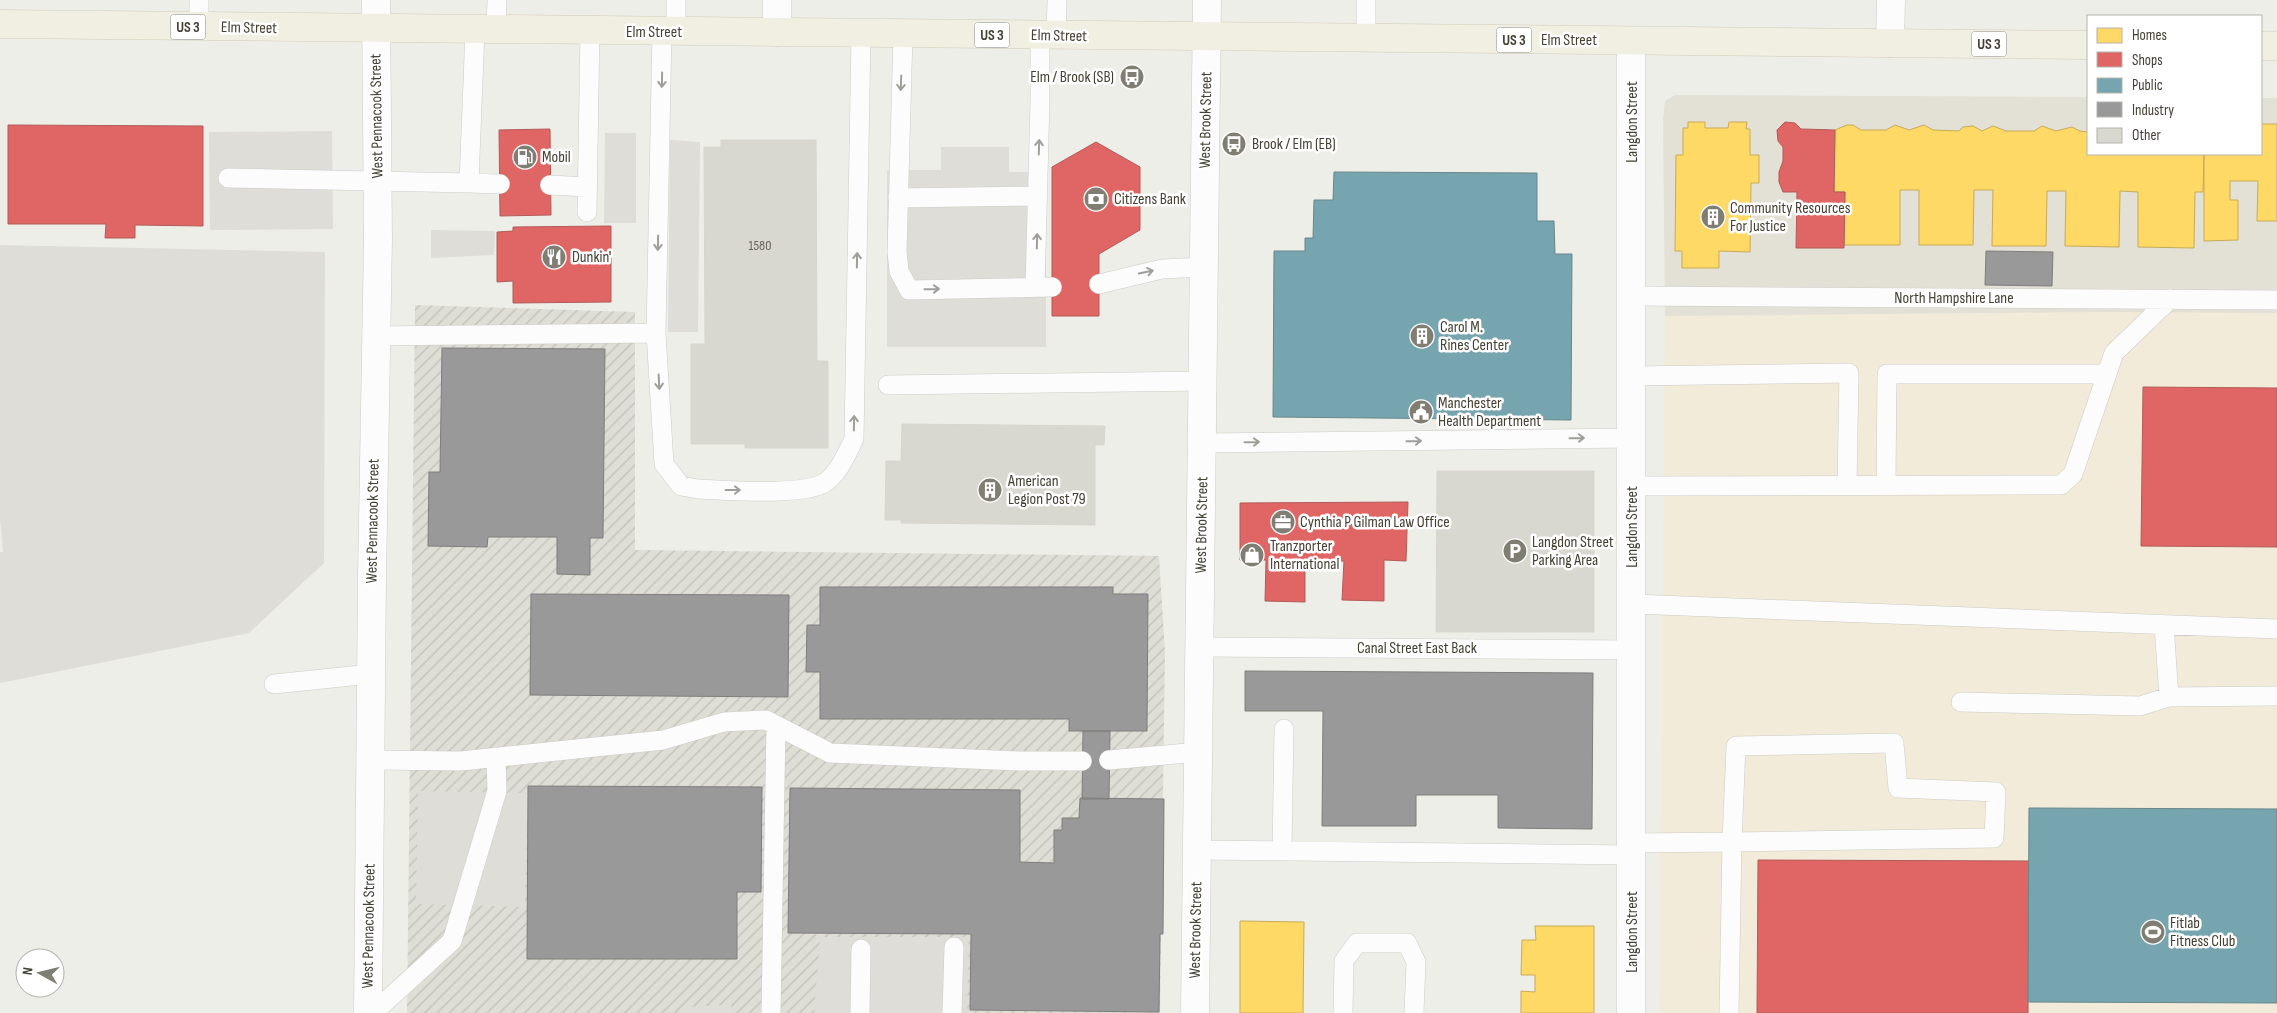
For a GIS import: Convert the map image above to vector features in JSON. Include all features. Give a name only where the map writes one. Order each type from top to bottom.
[{"type":"main road","name":"Elm Street","points":[[0,24],[1048,36],[2087,44]]},
{"type":"main road","points":[[2262,46],[2277,46]]},
{"type":"street","name":"West Pennacook Street","points":[[368,1013],[378,182],[376,0]]},
{"type":"street","points":[[777,0],[777,32]]},
{"type":"street","name":"West Brook Street","points":[[1195,1013],[1201,647],[1207,0]]},
{"type":"street","points":[[1890,0],[1890,43]]},
{"type":"street","name":"Langdon Street","points":[[1631,1013],[1633,650],[1632,41]]},
{"type":"lane","points":[[199,27],[200,0]]},
{"type":"lane","points":[[469,183],[486,30],[497,0]]},
{"type":"lane","points":[[676,0],[669,32],[656,333],[664,464],[681,486],[698,490],[807,490],[825,483],[842,462],[854,439],[861,34]]},
{"type":"lane","points":[[903,34],[897,252],[899,271],[909,290],[1044,287],[1038,196],[1048,36],[1057,0]]},
{"type":"lane","points":[[1366,0],[1366,39]]},
{"type":"lane","points":[[587,212],[590,31]]},
{"type":"lane","points":[[228,178],[500,184]]},
{"type":"lane","points":[[550,185],[587,187]]},
{"type":"lane","points":[[898,198],[1038,196]]},
{"type":"lane","points":[[1099,284],[1162,269],[1204,266]]},
{"type":"lane","name":"North Hampshire Lane","points":[[1632,296],[2277,300]]},
{"type":"lane","points":[[1632,486],[2061,485],[2073,474],[2114,354],[2170,299]]},
{"type":"lane","points":[[376,336],[656,333]]},
{"type":"lane","points":[[1632,376],[1849,373],[1846,485]]},
{"type":"lane","points":[[1886,485],[1887,374],[2107,374]]},
{"type":"lane","points":[[888,385],[1204,380]]},
{"type":"lane","points":[[1203,443],[1632,438]]},
{"type":"lane","points":[[1633,604],[2277,629]]},
{"type":"lane","points":[[2164,625],[2169,697]]},
{"type":"lane","name":"Canal Street East Back","points":[[1201,647],[1633,650]]},
{"type":"lane","points":[[274,684],[371,674]]},
{"type":"lane","points":[[1961,702],[2140,706],[2169,697],[2277,696]]},
{"type":"lane","points":[[371,760],[461,761],[663,740],[724,722],[766,720],[830,753],[1019,762],[1082,761]]},
{"type":"lane","points":[[771,1013],[776,725]]},
{"type":"lane","points":[[1282,851],[1284,728]]},
{"type":"lane","points":[[1197,850],[1632,849],[1732,842],[1994,838],[1996,792],[1898,788],[1894,743],[1736,746],[1732,842],[1729,1013]]},
{"type":"lane","points":[[1109,760],[1199,752]]},
{"type":"lane","points":[[373,1013],[452,941],[497,791],[496,757]]},
{"type":"lane","points":[[1343,1013],[1344,961],[1357,942],[1407,943],[1416,962],[1414,1013]]},
{"type":"lane","points":[[952,1013],[954,948]]},
{"type":"lane","points":[[860,1013],[861,949]]},
{"type":"shaded area","points":[[1675,95],[2087,97],[2087,155],[2262,155],[2262,98],[2277,98],[2277,315],[1665,316],[1663,119],[1665,101]]},
{"type":"shaded area","points":[[332,131],[333,229],[210,230],[209,132]]},
{"type":"shaded area","points":[[605,133],[636,133],[636,223],[604,223]]},
{"type":"shaded area","points":[[670,140],[700,142],[698,332],[668,332]]},
{"type":"shaded area","points":[[941,147],[1009,147],[1009,172],[1046,172],[1046,347],[887,347],[887,170],[941,170]]},
{"type":"shaded area","points":[[431,230],[495,231],[494,255],[431,258]]},
{"type":"shaded area","points":[[0,245],[325,252],[324,563],[249,633],[0,683],[0,552],[3,552],[0,518]]},
{"type":"shaded area","points":[[415,305],[635,312],[635,550],[1159,556],[1165,653],[1160,1013],[407,1013]]},
{"type":"shaded area","points":[[2102,312],[2277,313],[2277,1013],[1659,1013],[1665,316]],"holes":[[[1852,553],[2024,555],[1973,555]]]},
{"type":"shaded area","points":[[418,791],[528,793],[525,907],[416,904]]},
{"type":"shaded area","points":[[820,937],[969,937],[967,1013],[814,1013]]},
{"type":"shaded area","points":[[731,1005],[733,1013],[684,1013],[684,1007]]},
{"type":"building: Homes","name":"Community Resources For Justice","points":[[1688,122],[1705,122],[1705,128],[1728,128],[1729,122],[1747,122],[1746,129],[1750,129],[1750,155],[1759,155],[1759,183],[1751,183],[1750,252],[1719,251],[1719,268],[1682,268],[1682,251],[1675,251],[1676,155],[1683,155],[1683,128],[1688,128]]},
{"type":"building: Homes","points":[[2262,124],[2277,124],[2277,221],[2257,221],[2258,181],[2230,181],[2230,200],[2238,200],[2238,240],[2204,241],[2204,155],[2262,155]]},
{"type":"building: Homes","points":[[1847,125],[1853,125],[1861,130],[1886,130],[1895,125],[1909,130],[1924,125],[1933,130],[1959,131],[1963,127],[1973,126],[1982,131],[1993,126],[2006,131],[2034,131],[2042,126],[2056,131],[2072,127],[2087,132],[2087,155],[2204,155],[2203,192],[2195,192],[2194,248],[2138,247],[2138,192],[2120,191],[2119,247],[2065,246],[2066,191],[2047,191],[2046,246],[1992,246],[1993,190],[1974,190],[1973,245],[1919,245],[1919,190],[1900,190],[1900,245],[1844,245],[1845,192],[1834,192],[1835,130]]},
{"type":"building: Homes","points":[[1240,921],[1304,922],[1303,1013],[1240,1013]]},
{"type":"building: Homes","points":[[1535,926],[1594,926],[1594,1013],[1521,1013],[1521,991],[1535,992],[1535,975],[1521,975],[1522,940],[1536,940]]},
{"type":"building: Shops","points":[[1785,122],[1795,123],[1801,129],[1835,130],[1834,192],[1845,192],[1844,248],[1796,248],[1797,192],[1783,192],[1779,182],[1779,172],[1783,161],[1783,147],[1778,141],[1777,130]]},
{"type":"building: Shops","points":[[8,125],[203,126],[203,226],[135,225],[135,238],[105,238],[106,224],[8,224]]},
{"type":"building: Shops","name":"Mobil","points":[[550,129],[551,215],[500,216],[499,130]]},
{"type":"building: Shops","name":"Citizens Bank","points":[[1096,142],[1140,167],[1140,230],[1099,254],[1099,316],[1052,316],[1052,167]]},
{"type":"building: Shops","name":"Dunkin'","points":[[611,226],[611,302],[513,303],[513,281],[497,282],[497,232],[513,231],[513,227]]},
{"type":"building: Shops","points":[[2143,387],[2277,388],[2277,547],[2141,546]]},
{"type":"building: Shops","points":[[1408,502],[1406,561],[1384,560],[1384,601],[1342,600],[1344,561],[1305,562],[1305,602],[1265,601],[1266,560],[1240,560],[1240,503]]},
{"type":"building: Shops","points":[[1758,860],[2029,861],[2028,1013],[1757,1013]]},
{"type":"building: Public","name":"Carol M. Rines Center","points":[[1334,172],[1537,173],[1537,221],[1554,221],[1555,254],[1572,254],[1571,420],[1273,417],[1274,251],[1305,251],[1305,238],[1313,238],[1314,200],[1333,200]]},
{"type":"building: Public","name":"Fitlab Fitness Club","points":[[2029,808],[2277,809],[2277,1003],[2028,1002]]},
{"type":"building: Industry","points":[[1986,251],[2053,252],[2052,286],[1985,285]]},
{"type":"building: Industry","points":[[442,348],[605,349],[603,538],[590,538],[590,575],[557,574],[557,537],[488,537],[487,547],[428,546],[429,472],[440,472]]},
{"type":"building: Industry","points":[[820,587],[1113,587],[1113,594],[1148,594],[1147,731],[1069,731],[1069,719],[820,719],[820,672],[806,672],[807,625],[820,625]]},
{"type":"building: Industry","points":[[531,594],[789,595],[788,697],[530,695]]},
{"type":"building: Industry","points":[[1245,671],[1593,673],[1592,829],[1498,828],[1498,795],[1416,795],[1416,826],[1322,826],[1323,711],[1245,711]]},
{"type":"building: Industry","points":[[1083,731],[1110,731],[1109,799],[1082,799]]},
{"type":"building: Industry","points":[[528,786],[762,787],[761,892],[737,892],[737,959],[527,959]]},
{"type":"building: Industry","points":[[790,788],[1020,790],[1020,862],[1054,863],[1054,830],[1062,830],[1062,818],[1079,818],[1080,798],[1164,799],[1163,934],[1160,934],[1159,1012],[970,1010],[971,934],[788,933]]},
{"type":"building: Other","points":[[721,140],[816,140],[817,361],[828,361],[828,448],[745,448],[745,444],[691,444],[691,344],[705,344],[704,147],[721,147]]},
{"type":"building: Other","name":"American Legion Post 79","points":[[902,424],[1105,426],[1104,445],[1095,445],[1095,525],[901,523],[901,520],[885,520],[886,461],[901,461]]},
{"type":"building: Other","name":"Langdon Street Parking Area","points":[[1437,471],[1594,471],[1594,632],[1436,632]]},
{"type":"place","name":"Elm / Brook (SB)","points":[[1132,77]]},
{"type":"place","name":"Brook / Elm (EB)","points":[[1234,144]]},
{"type":"place","name":"Mobil","points":[[525,157]]},
{"type":"place","name":"Citizens Bank","points":[[1096,199]]},
{"type":"place","name":"Community Resources For Justice","points":[[1713,217]]},
{"type":"place","name":"Dunkin'","points":[[554,257]]},
{"type":"place","name":"Carol M. Rines Center","points":[[1422,336]]},
{"type":"place","name":"Manchester Health Department","points":[[1421,412]]},
{"type":"place","name":"American Legion Post 79","points":[[990,490]]},
{"type":"place","name":"Cynthia P Gilman Law Office","points":[[1283,522]]},
{"type":"place","name":"Langdon Street Parking Area","points":[[1515,551]]},
{"type":"place","name":"Tranzporter International","points":[[1252,555]]},
{"type":"place","name":"Fitlab Fitness Club","points":[[2153,932]]}]
